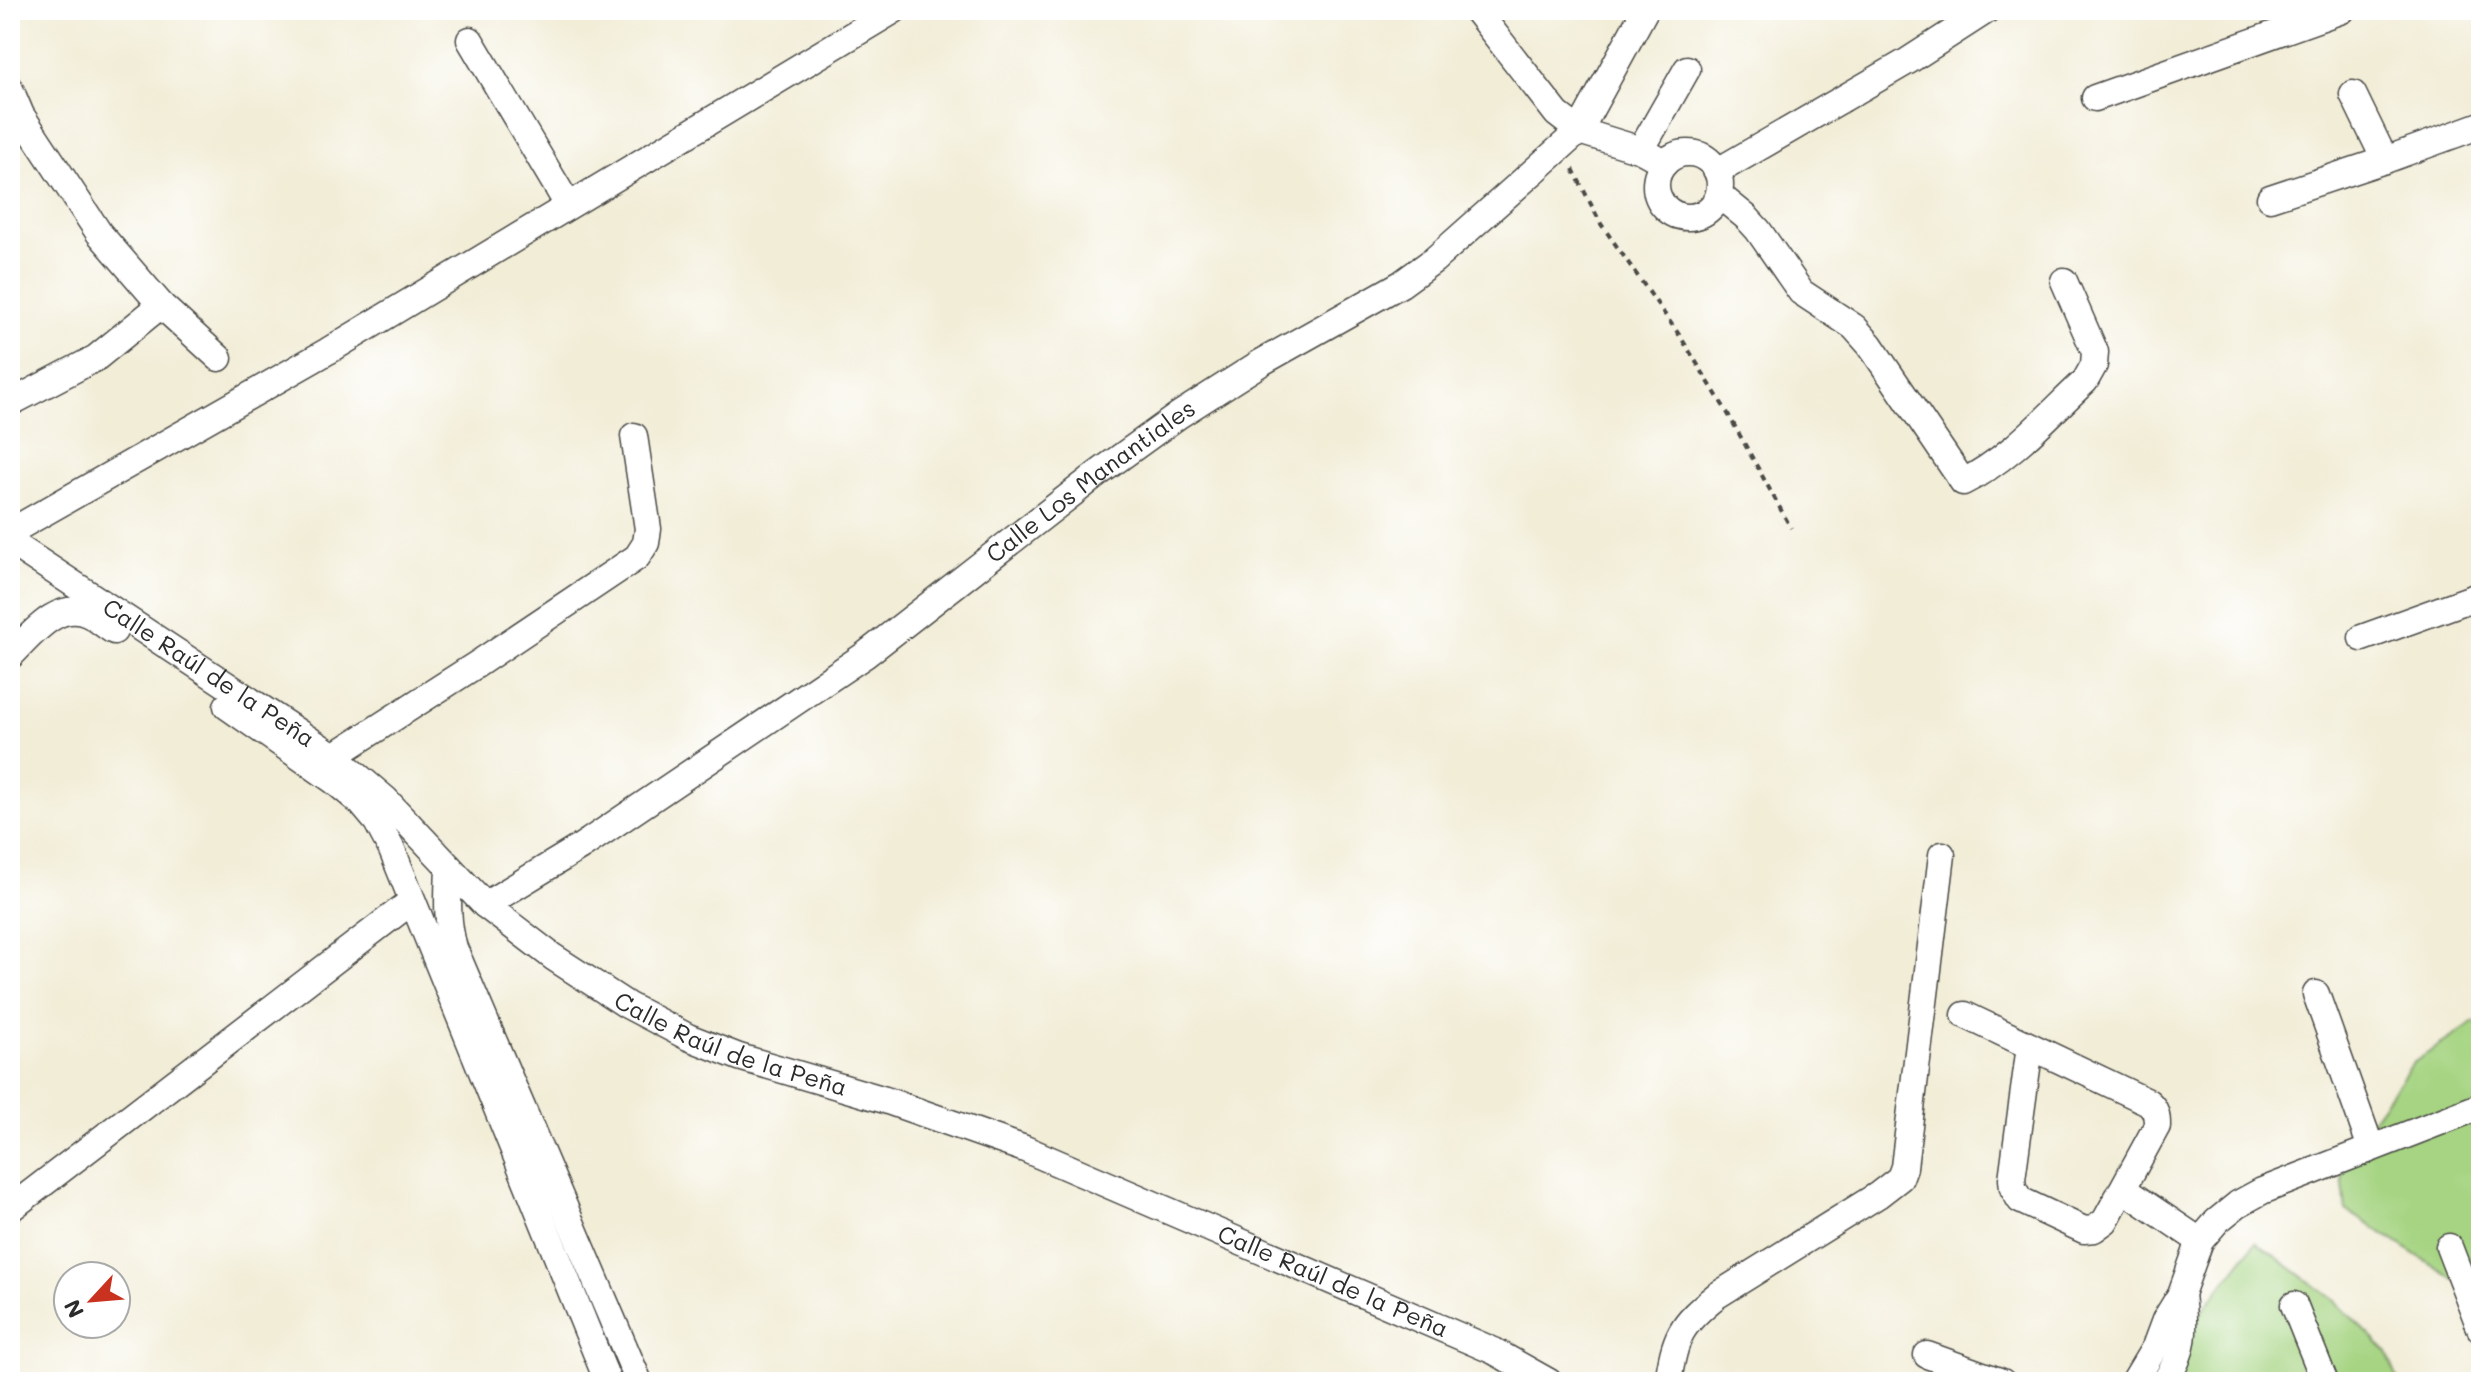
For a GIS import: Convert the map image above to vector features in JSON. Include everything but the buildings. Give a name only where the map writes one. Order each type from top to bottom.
[{"type":"street","points":[[10,532],[290,373],[894,10]]},
{"type":"street","points":[[1476,10],[1557,114],[1570,139],[1641,150],[1665,163]]},
{"type":"street","name":"Calle Los Manantiales","points":[[485,905],[582,846],[865,655],[1100,472],[1179,415],[1262,362],[1401,284],[1434,260],[1570,139],[1645,10]]},
{"type":"street","points":[[1987,10],[1718,183],[1713,206],[1703,215],[1691,218],[1678,216],[1666,209],[1659,199],[1656,186],[1658,174],[1665,163],[1687,153],[1710,161],[1718,183],[1758,230],[1801,292],[1854,327],[1870,345],[1963,482],[2000,459],[2085,381],[2094,365],[2095,352],[2064,281]]},
{"type":"street","points":[[2095,98],[2342,10]]},
{"type":"street","points":[[470,40],[568,205]]},
{"type":"street","points":[[1641,150],[1687,69]]},
{"type":"street","points":[[10,89],[21,115],[99,233],[161,305],[219,358]]},
{"type":"street","points":[[2353,94],[2385,160]]},
{"type":"street","points":[[2270,198],[2481,125]]},
{"type":"street","points":[[10,403],[96,358],[161,305]]},
{"type":"street","points":[[334,756],[637,557],[646,543],[648,529],[634,436]]},
{"type":"street","name":"Calle Raúl de la Peña","points":[[10,542],[334,756],[385,799],[485,905],[553,957],[627,1005],[688,1037],[739,1057],[885,1100],[1025,1149],[1494,1351],[1549,1382]]},
{"type":"street","points":[[2362,638],[2481,595]]},
{"type":"street","points":[[10,656],[50,618],[73,611],[86,613],[333,780],[361,803],[377,822],[392,850],[608,1382]]},
{"type":"street","points":[[1668,1382],[1672,1353],[1679,1333],[1696,1313],[1716,1296],[1878,1195],[1900,1178],[1904,1167],[1942,855]]},
{"type":"street","points":[[449,867],[448,927],[454,948],[639,1382]]},
{"type":"street","points":[[10,1209],[412,901]]},
{"type":"street","points":[[2316,994],[2371,1148]]},
{"type":"street","points":[[1965,1015],[2148,1102],[2154,1108],[2157,1126],[2105,1221],[2094,1229],[2084,1230],[2020,1200],[2015,1194],[2012,1179],[2030,1046]]},
{"type":"street","points":[[2134,1382],[2181,1294],[2200,1241],[2217,1221],[2250,1198],[2481,1106]]},
{"type":"street","points":[[2123,1189],[2200,1241]]},
{"type":"street","points":[[2449,1247],[2481,1330]]},
{"type":"street","points":[[2165,1382],[2181,1353],[2184,1324],[2181,1294]]},
{"type":"street","points":[[2294,1305],[2325,1382]]},
{"type":"street","points":[[1927,1355],[2002,1382]]},
{"type":"path","points":[[1570,139],[1601,224],[1680,336],[1727,412],[1791,528]]},
{"type":"green space","points":[[2481,1018],[2481,1296],[2346,1210],[2342,1176],[2362,1133],[2413,1063]]},
{"type":"green space","points":[[2256,1242],[2333,1299],[2386,1351],[2399,1382],[2147,1382]]}]
